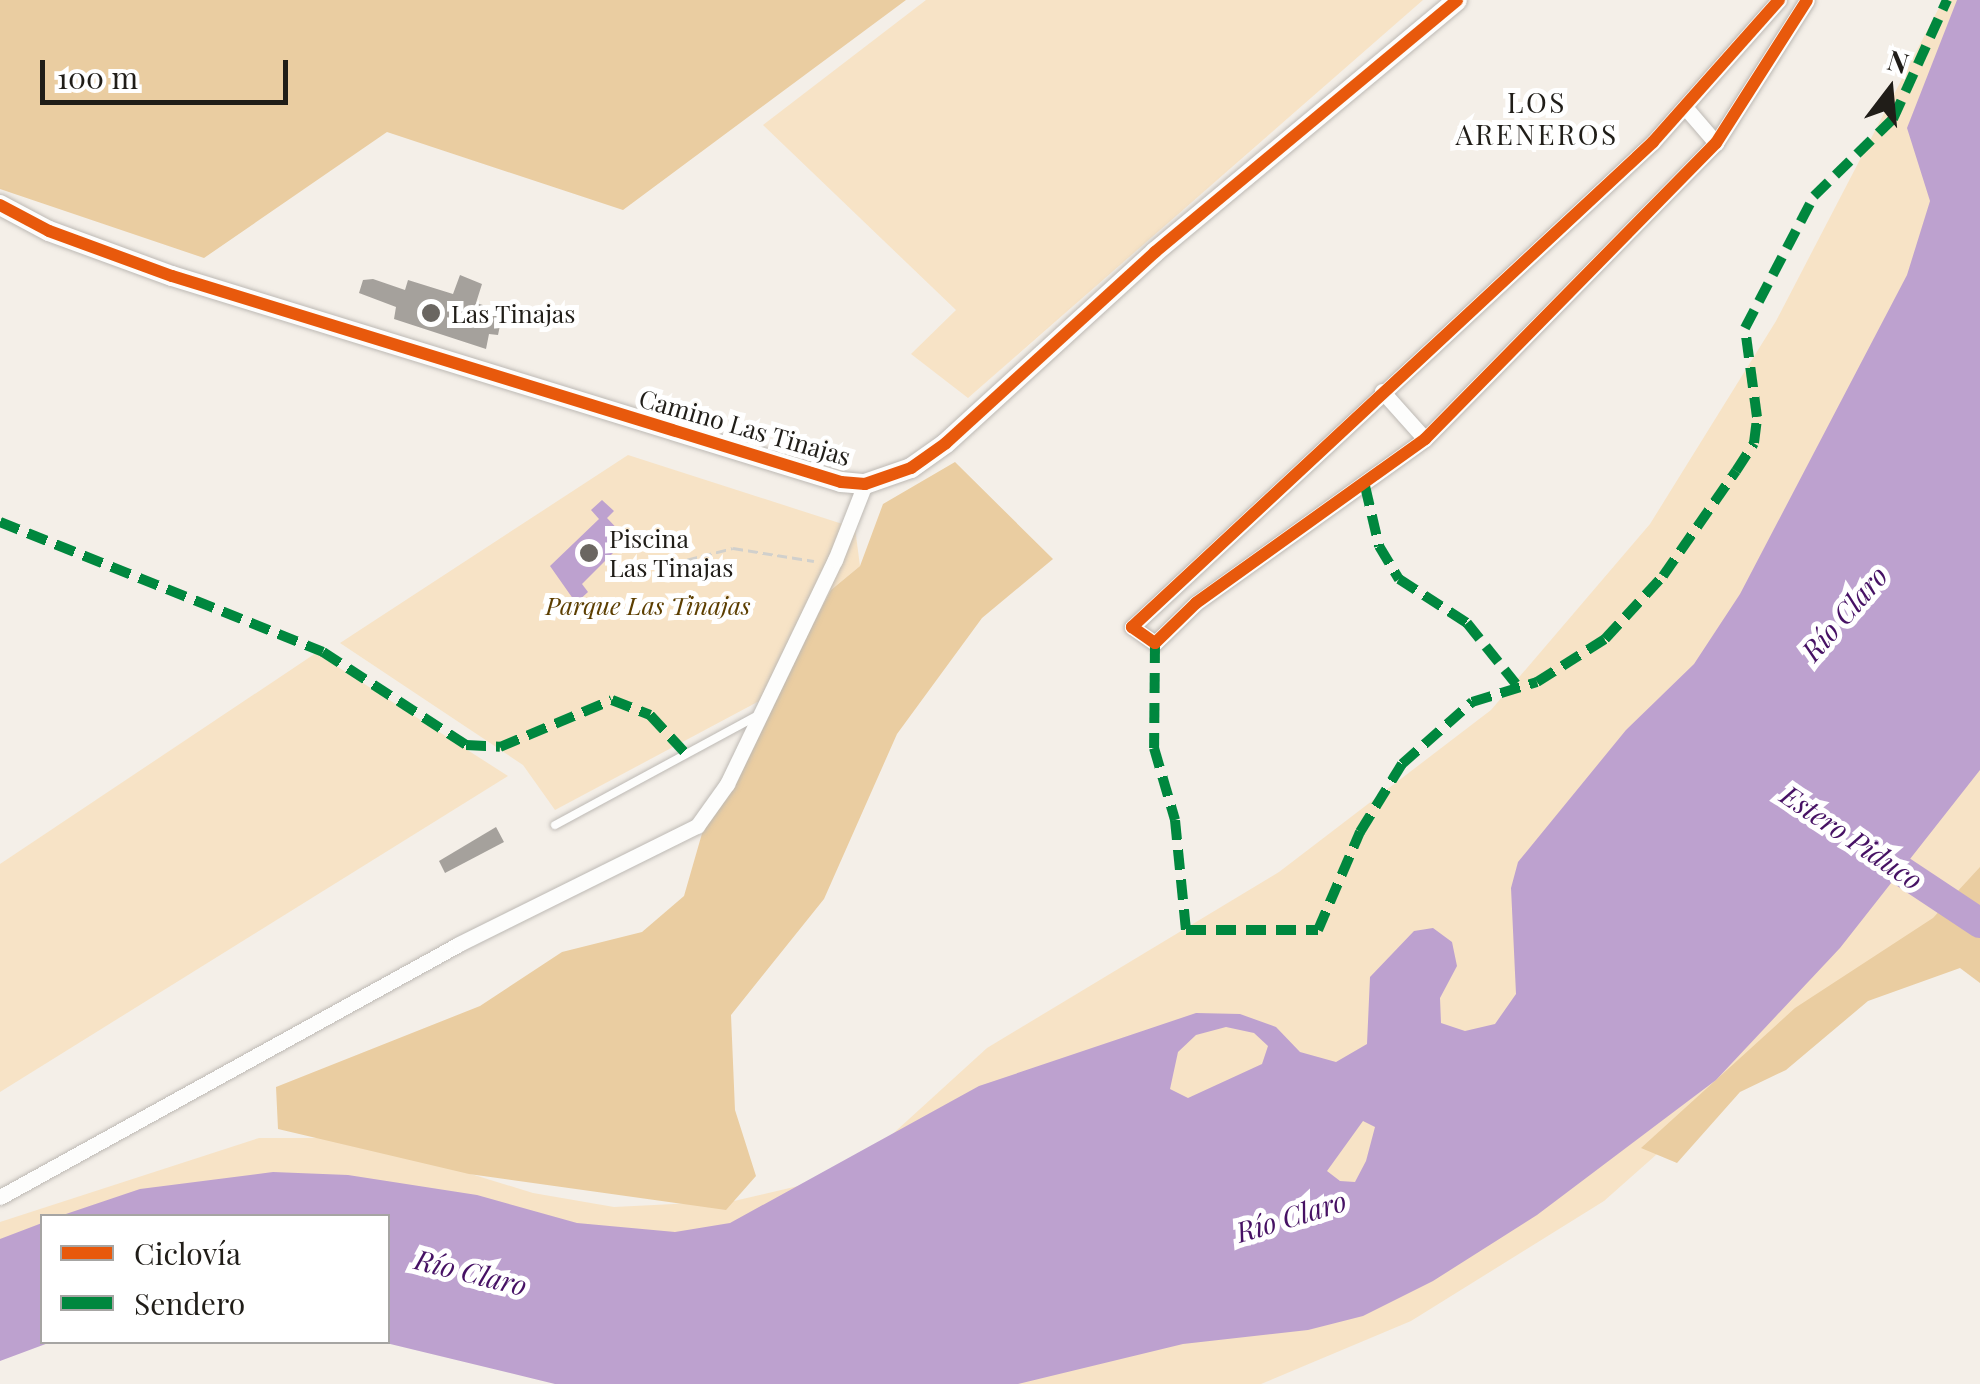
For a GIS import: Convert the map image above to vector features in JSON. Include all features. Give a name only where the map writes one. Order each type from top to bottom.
[{"type":"street","name":"Camino Las Tinajas","points":[[0,205],[49,231],[172,276],[842,482],[865,484],[911,468],[946,443],[1155,252],[1457,0]]},
{"type":"street","points":[[1779,0],[1685,107],[1132,627],[1155,643],[1196,603],[1426,439],[1716,143],[1807,0]]},
{"type":"street","points":[[1685,107],[1716,143]]},
{"type":"street","points":[[1382,391],[1426,439]]},
{"type":"street","points":[[0,1197],[459,944],[697,826],[727,784],[755,717],[836,560],[865,484]]},
{"type":"lane","points":[[555,825],[755,717]]},
{"type":"path","points":[[658,566],[733,548],[836,560]]},
{"type":"green space","points":[[926,0],[1423,0],[968,398],[911,354],[956,310],[763,125]]},
{"type":"green space","points":[[1943,0],[1980,0],[1980,947],[1899,975],[1762,1061],[1604,1201],[1411,1321],[1261,1384],[572,1384],[390,1214],[40,1214],[40,1342],[0,1357],[0,1222],[259,1138],[354,1138],[533,1193],[614,1207],[734,1201],[828,1179],[886,1140],[987,1048],[1279,872],[1491,710],[1650,524],[1776,321]]},
{"type":"green space","name":"Parque Las Tinajas","points":[[628,455],[855,528],[860,566],[831,590],[780,690],[555,810],[523,765],[340,643]]},
{"type":"green space","points":[[316,653],[508,776],[0,1092],[0,864]]},
{"type":"shaded area","points":[[0,0],[906,0],[623,210],[387,132],[204,258],[0,189]]},
{"type":"shaded area","points":[[955,462],[1053,559],[982,618],[897,734],[824,899],[731,1015],[735,1110],[756,1176],[726,1210],[469,1174],[278,1129],[276,1087],[480,1006],[562,952],[642,932],[684,896],[703,830],[831,590],[860,566],[883,504]]},
{"type":"shaded area","points":[[1980,867],[1980,983],[1960,968],[1868,1001],[1786,1070],[1740,1092],[1677,1163],[1641,1148],[1795,1008],[1933,918]]},
{"type":"water","name":"Río Claro","points":[[1957,0],[1980,0],[1980,770],[1840,948],[1716,1080],[1537,1215],[1433,1281],[1363,1316],[1308,1330],[1183,1344],[1018,1384],[555,1384],[390,1344],[390,1214],[66,1214],[140,1189],[273,1172],[348,1175],[477,1195],[577,1223],[675,1232],[730,1223],[979,1086],[1196,1013],[1240,1014],[1276,1027],[1300,1052],[1336,1062],[1367,1044],[1370,977],[1414,931],[1433,928],[1452,942],[1457,966],[1440,998],[1441,1023],[1465,1031],[1495,1024],[1516,994],[1511,888],[1518,862],[1626,730],[1694,664],[1740,594],[1907,275],[1930,201],[1907,128]],"holes":[[[1226,1027],[1254,1033],[1268,1046],[1262,1064],[1188,1098],[1170,1089],[1178,1052],[1196,1035]],[[1363,1121],[1375,1127],[1366,1161],[1355,1182],[1340,1181],[1327,1171]]]},
{"type":"water","name":"Piscina Las Tinajas","points":[[602,500],[614,511],[607,518],[627,539],[582,584],[588,592],[576,603],[550,566],[599,519],[591,510]]},
{"type":"water","points":[[40,1224],[40,1344],[46,1344],[0,1361],[0,1239]]},
{"type":"building","points":[[460,275],[482,284],[476,303],[503,311],[498,335],[489,334],[486,349],[394,319],[396,307],[359,293],[363,280],[373,279],[405,290],[408,280],[453,294]]},
{"type":"building","points":[[496,827],[504,842],[445,873],[439,861]]},
{"type":"waterway","name":"Estero Piduco","points":[[1870,850],[1980,923]]},
{"type":"marked path","points":[[1155,643],[1154,748],[1175,820],[1186,930],[1318,930],[1360,832],[1402,764],[1472,702],[1537,682],[1605,639],[1663,576],[1736,471],[1754,443],[1757,417],[1745,328],[1814,196],[1893,119],[1947,0]]},
{"type":"marked path","points":[[1365,486],[1379,546],[1399,579],[1467,623],[1516,684]]},
{"type":"marked path","points":[[0,522],[323,652],[466,745],[500,747],[612,700],[650,715],[687,755]]},
{"type":"cycle path","points":[[0,205],[49,231],[172,276],[841,482],[865,484],[911,468],[946,443],[1155,252],[1457,0]]},
{"type":"cycle path","points":[[1779,0],[1653,142],[1132,627],[1155,643],[1196,603],[1425,439],[1716,143],[1807,0]]},
{"type":"place","name":"Las Tinajas","points":[[431,313]]},
{"type":"place","name":"Piscina Las Tinajas","points":[[589,553]]},
{"type":"district","name":"LOS ARENEROS","points":[[1537,118]]}]
